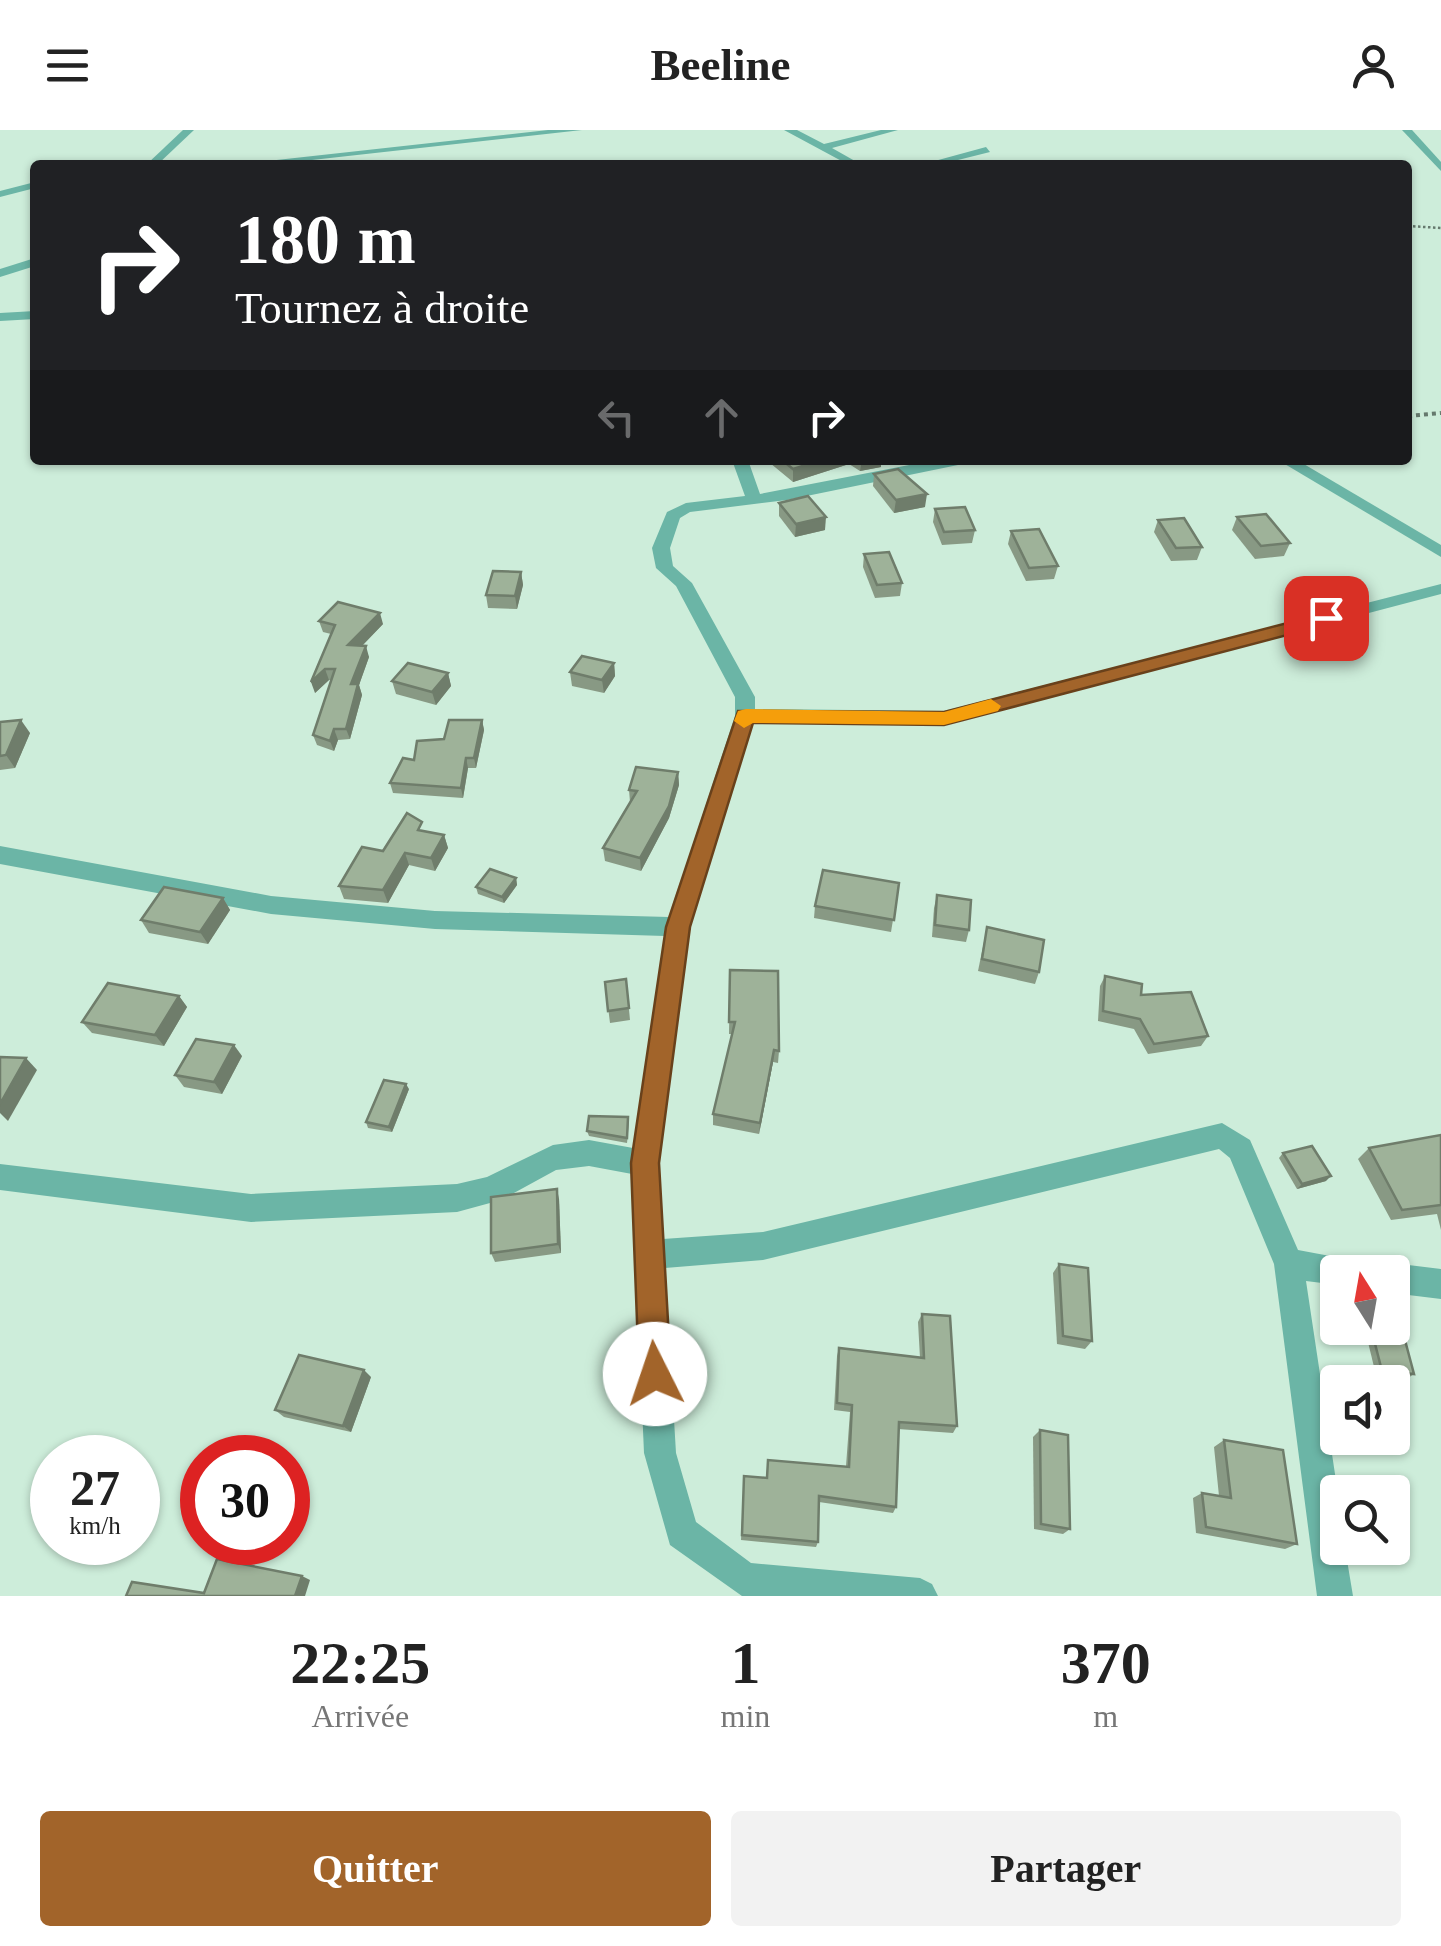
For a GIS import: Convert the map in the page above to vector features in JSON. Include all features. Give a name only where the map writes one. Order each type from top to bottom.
[{"type":"street","points":[[156,160],[189,130]]},
{"type":"street","points":[[286,160],[577,130]]},
{"type":"street","points":[[789,130],[848,160]]},
{"type":"street","points":[[824,148],[893,130]]},
{"type":"street","points":[[1407,130],[1441,168]]},
{"type":"street","points":[[945,160],[986,150]]},
{"type":"street","points":[[0,191],[30,186]]},
{"type":"street","points":[[0,273],[30,264]]},
{"type":"street","points":[[0,317],[30,315]]},
{"type":"street","points":[[742,465],[754,499]]},
{"type":"street","points":[[920,1596],[745,1580],[682,1532],[660,1454],[645,1163],[678,927],[746,716],[746,698],[682,583],[665,568],[660,548],[667,526],[686,508],[932,465]]},
{"type":"street","points":[[1294,465],[1441,552]]},
{"type":"street","points":[[746,716],[944,718],[1441,588]]},
{"type":"street","points":[[0,855],[271,906],[435,920],[678,927]]},
{"type":"street","points":[[647,1255],[763,1246],[1222,1136],[1240,1149],[1289,1264],[1335,1596]]},
{"type":"street","points":[[0,1176],[251,1208],[457,1198],[490,1190],[554,1158],[589,1152],[645,1163]]},
{"type":"street","points":[[1289,1264],[1320,1268]]},
{"type":"street","points":[[1410,1280],[1441,1284]]},
{"type":"path","points":[[1412,226],[1441,228]]},
{"type":"path","points":[[1412,416],[1441,412]]},
{"type":"building","points":[[898,469],[927,494],[896,500],[874,474]]},
{"type":"building","points":[[808,496],[826,517],[796,524],[779,503]]},
{"type":"building","points":[[965,507],[975,530],[944,532],[935,509]]},
{"type":"building","points":[[1266,514],[1290,543],[1261,546],[1237,517]]},
{"type":"building","points":[[1184,518],[1202,547],[1176,548],[1158,520]]},
{"type":"building","points":[[1039,529],[1058,566],[1029,568],[1011,531]]},
{"type":"building","points":[[889,552],[902,583],[877,585],[864,554]]},
{"type":"building","points":[[493,571],[521,572],[515,596],[486,595]]},
{"type":"building","points":[[338,602],[380,613],[348,645],[366,646],[351,684],[358,684],[346,729],[334,729],[330,741],[313,735],[335,669],[325,669],[311,682],[335,625],[319,621]]},
{"type":"building","points":[[582,656],[614,663],[602,680],[570,672]]},
{"type":"building","points":[[408,663],[448,673],[432,692],[392,681]]},
{"type":"building","points":[[21,720],[6,755],[0,756],[0,722]]},
{"type":"building","points":[[449,720],[482,720],[474,758],[466,758],[461,788],[390,783],[403,758],[414,760],[417,741],[444,739]]},
{"type":"building","points":[[636,767],[678,772],[669,806],[640,858],[603,848],[637,791],[629,790]]},
{"type":"building","points":[[407,813],[422,822],[418,830],[444,835],[431,858],[405,853],[383,890],[339,886],[362,847],[383,851]]},
{"type":"building","points":[[490,869],[516,878],[502,897],[476,887]]},
{"type":"building","points":[[823,870],[899,883],[894,920],[815,906]]},
{"type":"building","points":[[164,887],[223,898],[200,932],[141,920]]},
{"type":"building","points":[[937,895],[971,900],[969,930],[935,925]]},
{"type":"building","points":[[987,927],[1044,940],[1039,972],[982,959]]},
{"type":"building","points":[[730,970],[778,971],[779,1051],[774,1050],[760,1123],[713,1114],[735,1022],[729,1022]]},
{"type":"building","points":[[1105,976],[1142,984],[1141,995],[1191,992],[1208,1036],[1154,1044],[1140,1019],[1103,1011]]},
{"type":"building","points":[[626,979],[629,1008],[608,1011],[605,982]]},
{"type":"building","points":[[108,983],[179,996],[155,1035],[82,1022]]},
{"type":"building","points":[[196,1039],[234,1045],[214,1082],[175,1075]]},
{"type":"building","points":[[0,1057],[26,1058],[0,1104]]},
{"type":"building","points":[[384,1080],[406,1084],[389,1127],[366,1122]]},
{"type":"building","points":[[589,1116],[628,1117],[627,1138],[587,1131]]},
{"type":"building","points":[[1441,1135],[1441,1205],[1402,1210],[1369,1148]]},
{"type":"building","points":[[1312,1146],[1331,1176],[1302,1184],[1283,1153]]},
{"type":"building","points":[[557,1189],[558,1244],[491,1253],[491,1197]]},
{"type":"building","points":[[1059,1264],[1088,1268],[1092,1341],[1063,1336]]},
{"type":"building","points":[[922,1314],[950,1316],[957,1426],[899,1422],[896,1507],[819,1496],[818,1542],[742,1535],[744,1476],[767,1478],[768,1460],[849,1467],[852,1405],[837,1403],[839,1348],[924,1358]]},
{"type":"building","points":[[1375,1345],[1406,1345],[1414,1374],[1410,1374],[1410,1365],[1380,1365]]},
{"type":"building","points":[[299,1355],[364,1370],[343,1426],[275,1410]]},
{"type":"building","points":[[1040,1430],[1068,1435],[1070,1529],[1041,1524]]},
{"type":"building","points":[[1224,1440],[1283,1450],[1297,1544],[1206,1527],[1202,1493],[1231,1498]]},
{"type":"building","points":[[215,1565],[247,1565],[302,1576],[295,1596],[126,1596],[132,1582],[204,1593]]},
{"type":"slow traffic","points":[[744,721],[746,716],[944,718],[991,706]]},
{"type":"route","points":[[655,1374],[645,1163],[678,927],[746,716],[944,718],[1326,618]]}]
